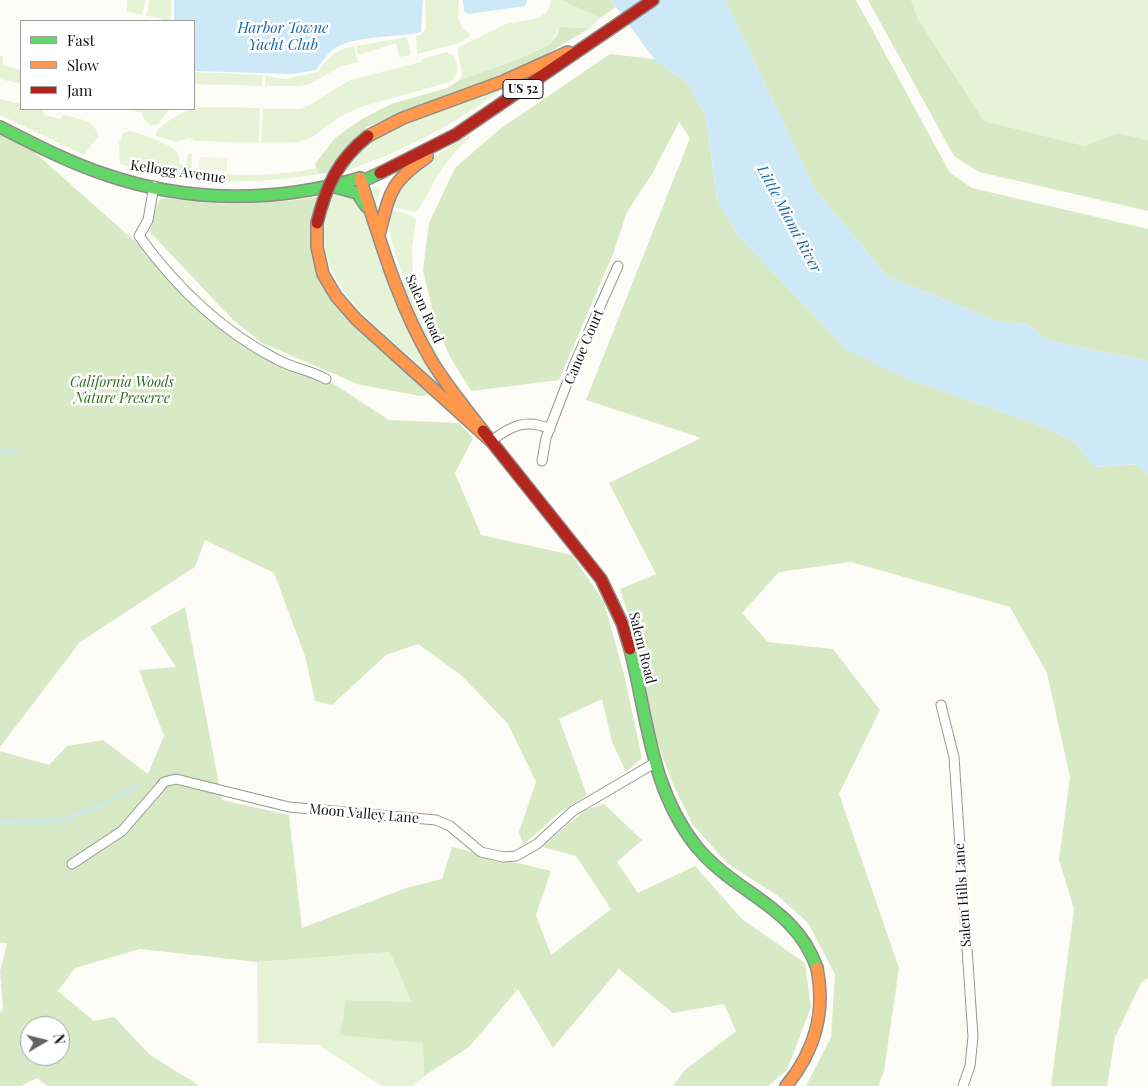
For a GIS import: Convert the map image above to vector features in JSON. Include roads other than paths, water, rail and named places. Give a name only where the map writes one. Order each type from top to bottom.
[{"type":"main road","name":"Kellogg Avenue","points":[[0,127],[90,169],[126,181],[208,194],[247,196],[290,193],[332,186],[360,178],[365,180],[375,177],[383,170],[455,135],[654,0]]},
{"type":"main road","points":[[491,441],[356,319],[336,296],[323,274],[317,247],[316,223],[328,180],[336,166],[354,146],[368,136],[403,118],[504,81],[560,54],[590,44]]},
{"type":"main road","points":[[380,235],[387,196],[396,181],[455,135]]},
{"type":"main road","name":"Salem Road","points":[[360,178],[401,300],[425,348],[446,383],[594,567],[612,597],[624,633],[653,764],[672,810],[696,845],[733,882],[786,918],[795,928],[812,956],[821,990],[820,1024],[812,1049],[787,1086]]},
{"type":"main road","name":"Salem Road","points":[[332,186],[357,193],[373,216]]},
{"type":"street","points":[[154,186],[148,220],[138,236],[171,278],[198,305],[235,335],[278,360],[326,379]]},
{"type":"street","name":"Canoe Court","points":[[542,461],[550,429],[574,366],[618,266]]},
{"type":"street","points":[[491,441],[516,425],[533,423],[550,429]]},
{"type":"street","name":"Salem Hills Lane","points":[[941,705],[954,757],[973,1037],[970,1066],[963,1086]]},
{"type":"street","name":"Moon Valley Lane","points":[[72,864],[122,832],[165,782],[176,779],[289,807],[436,820],[450,826],[481,852],[509,857],[537,844],[573,811],[653,764]]},
{"type":"water","name":"Harbor Towne Yacht Club","points":[[174,0],[423,0],[421,32],[364,39],[342,44],[324,59],[316,70],[293,74],[195,71],[195,20],[174,20]]},
{"type":"water","points":[[463,0],[527,1],[525,6],[468,14],[464,11]]},
{"type":"water","name":"Little Miami River","points":[[611,0],[725,0],[816,191],[887,276],[996,321],[1029,325],[1049,341],[1148,361],[1148,476],[1137,464],[1095,467],[1074,441],[1031,422],[905,378],[847,350],[737,234],[717,199],[706,116],[687,83],[654,59]]},
{"type":"waterway","points":[[0,452],[19,450]]},
{"type":"waterway","points":[[0,822],[59,821],[103,805],[138,785]]},
{"type":"park label","name":"California Woods Nature Preserve","points":[[122,392]]}]
